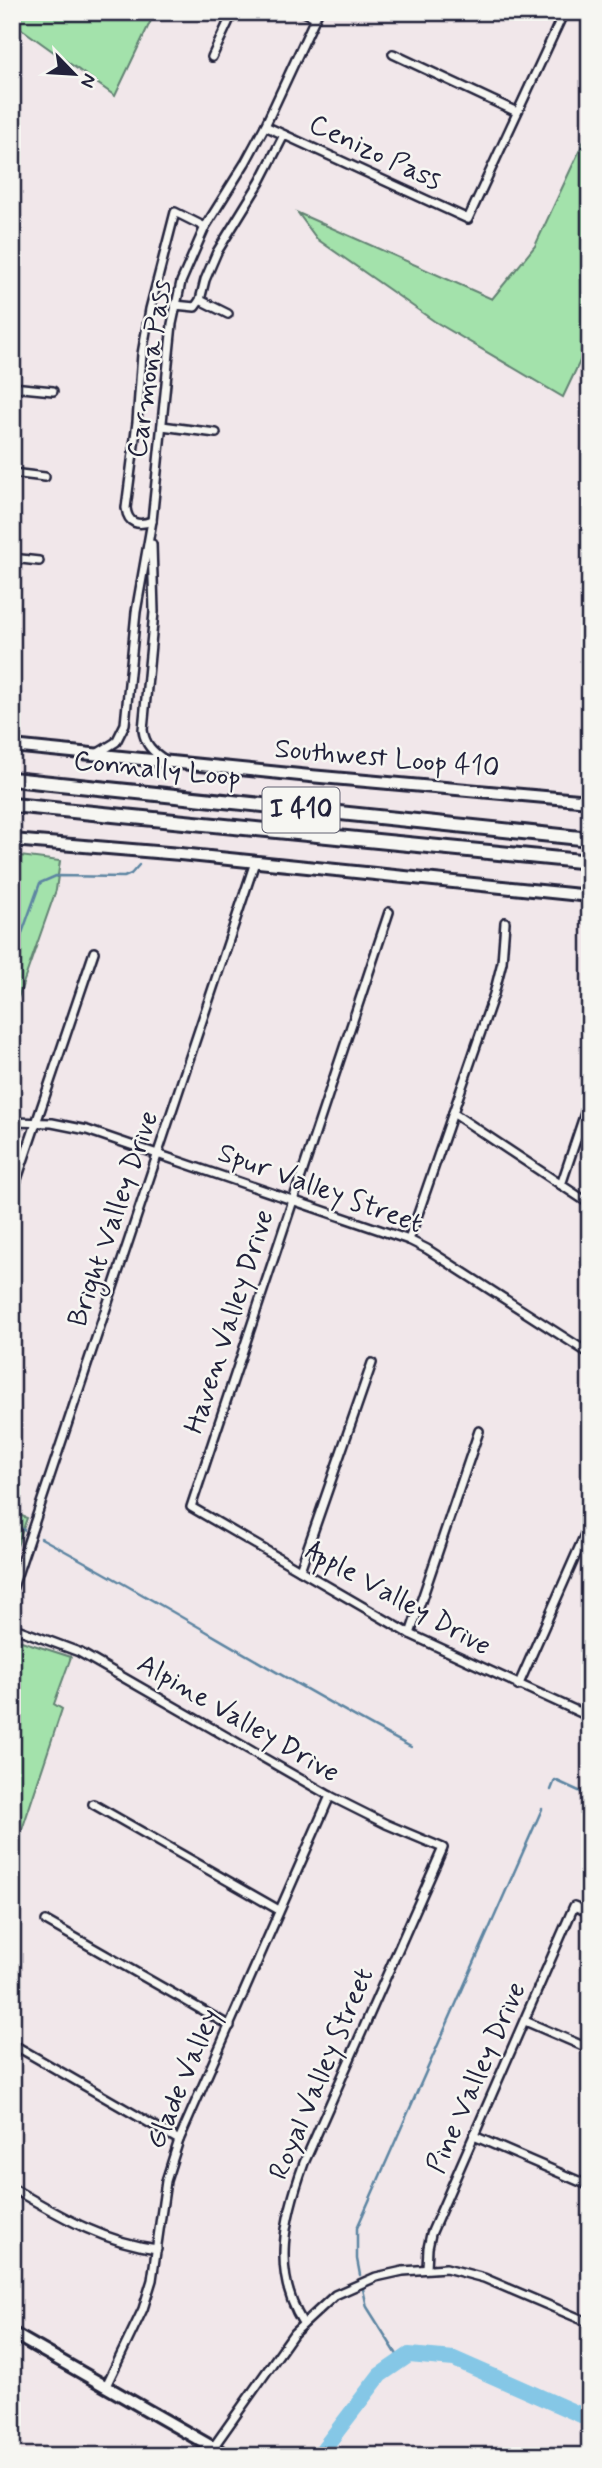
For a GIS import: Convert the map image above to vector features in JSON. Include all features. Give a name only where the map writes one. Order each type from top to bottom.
[{"type":"highway","name":"Connally Loop","points":[[12,779],[590,839]]},
{"type":"highway","name":"Connally Loop","points":[[12,806],[590,862]]},
{"type":"main road","name":"Southwest Loop 410","points":[[12,746],[590,801]]},
{"type":"main road","points":[[12,840],[590,896]]},
{"type":"main road","points":[[12,2333],[106,2386],[210,2451],[228,2456]]},
{"type":"street","points":[[212,57],[233,12]]},
{"type":"street","points":[[304,12],[317,15]]},
{"type":"street","points":[[393,54],[517,113],[564,12]]},
{"type":"street","name":"Carmona Pass","points":[[96,754],[116,742],[125,724],[136,612],[152,521],[175,305],[190,256],[265,126],[317,15]]},
{"type":"street","name":"Cenizo Pass","points":[[265,126],[468,219],[517,113]]},
{"type":"street","points":[[175,305],[195,307],[200,300],[217,251],[260,182],[284,135]]},
{"type":"street","name":"Carmona Pass","points":[[152,521],[134,523],[127,516],[126,508],[142,354],[150,309],[175,212],[205,227]]},
{"type":"street","points":[[200,300],[228,314]]},
{"type":"street","points":[[12,387],[54,391]]},
{"type":"street","points":[[162,426],[216,433]]},
{"type":"street","points":[[12,473],[45,477]]},
{"type":"street","name":"Carmona Pass","points":[[152,521],[154,612],[143,730],[144,738],[151,749],[166,760]]},
{"type":"street","points":[[12,558],[39,561]]},
{"type":"street","points":[[132,659],[149,661]]},
{"type":"street","name":"Bright Valley Drive","points":[[12,1590],[255,862]]},
{"type":"street","name":"Haven Valley Drive","points":[[191,1507],[389,912]]},
{"type":"street","points":[[409,1240],[494,994],[502,962],[505,922]]},
{"type":"street","points":[[12,1194],[94,952]]},
{"type":"street","points":[[561,1185],[590,1098]]},
{"type":"street","points":[[453,1113],[590,1204]]},
{"type":"street","name":"Spur Valley Street","points":[[12,1122],[68,1125],[409,1240],[590,1354]]},
{"type":"street","points":[[300,1570],[372,1363]]},
{"type":"street","points":[[410,1634],[479,1431]]},
{"type":"street","name":"Apple Valley Drive","points":[[191,1507],[410,1634],[590,1717]]},
{"type":"street","points":[[518,1685],[590,1523]]},
{"type":"street","name":"Alpine Valley Drive","points":[[12,1627],[79,1652],[330,1796],[443,1848]]},
{"type":"street","name":"Glade Valley","points":[[106,2386],[141,2316],[152,2280],[166,2181],[179,2140],[330,1796]]},
{"type":"street","points":[[93,1804],[279,1910]]},
{"type":"street","name":"Royal Valley Street","points":[[303,2323],[292,2303],[285,2281],[285,2232],[290,2204],[304,2163],[443,1848]]},
{"type":"street","name":"Pine Valley Drive","points":[[427,2268],[431,2234],[574,1906],[590,1913]]},
{"type":"street","points":[[46,1921],[230,2026]]},
{"type":"street","points":[[525,2021],[590,2049]]},
{"type":"street","points":[[14,2045],[179,2140]]},
{"type":"street","points":[[474,2136],[590,2186]]},
{"type":"street","points":[[12,2188],[100,2236],[138,2247],[157,2249]]},
{"type":"street","points":[[210,2451],[275,2356],[303,2323],[335,2295],[389,2273],[446,2268],[484,2278],[590,2323]]},
{"type":"green space","points":[[12,12],[155,12],[115,96],[12,22]]},
{"type":"green space","points":[[590,128],[590,340],[563,397],[434,321],[317,239],[298,213],[492,299],[535,246]]},
{"type":"green space","points":[[12,855],[60,861],[56,890],[12,1015]]},
{"type":"green space","points":[[12,1512],[27,1518],[12,1560]]},
{"type":"green space","points":[[12,1638],[71,1657],[54,1704],[62,1709],[12,1860]]},
{"type":"waterway","points":[[12,961],[40,883],[56,876],[124,877],[139,865]]},
{"type":"waterway","points":[[12,1525],[24,1530]]},
{"type":"waterway","points":[[41,1538],[411,1747]]},
{"type":"waterway","points":[[551,1790],[555,1780],[590,1796]]},
{"type":"waterway","points":[[360,2275],[357,2228],[542,1809]]},
{"type":"waterway","points":[[363,2289],[367,2307],[401,2361]]},
{"type":"waterway","points":[[318,2456],[380,2375],[409,2355],[454,2359],[590,2419]]}]
